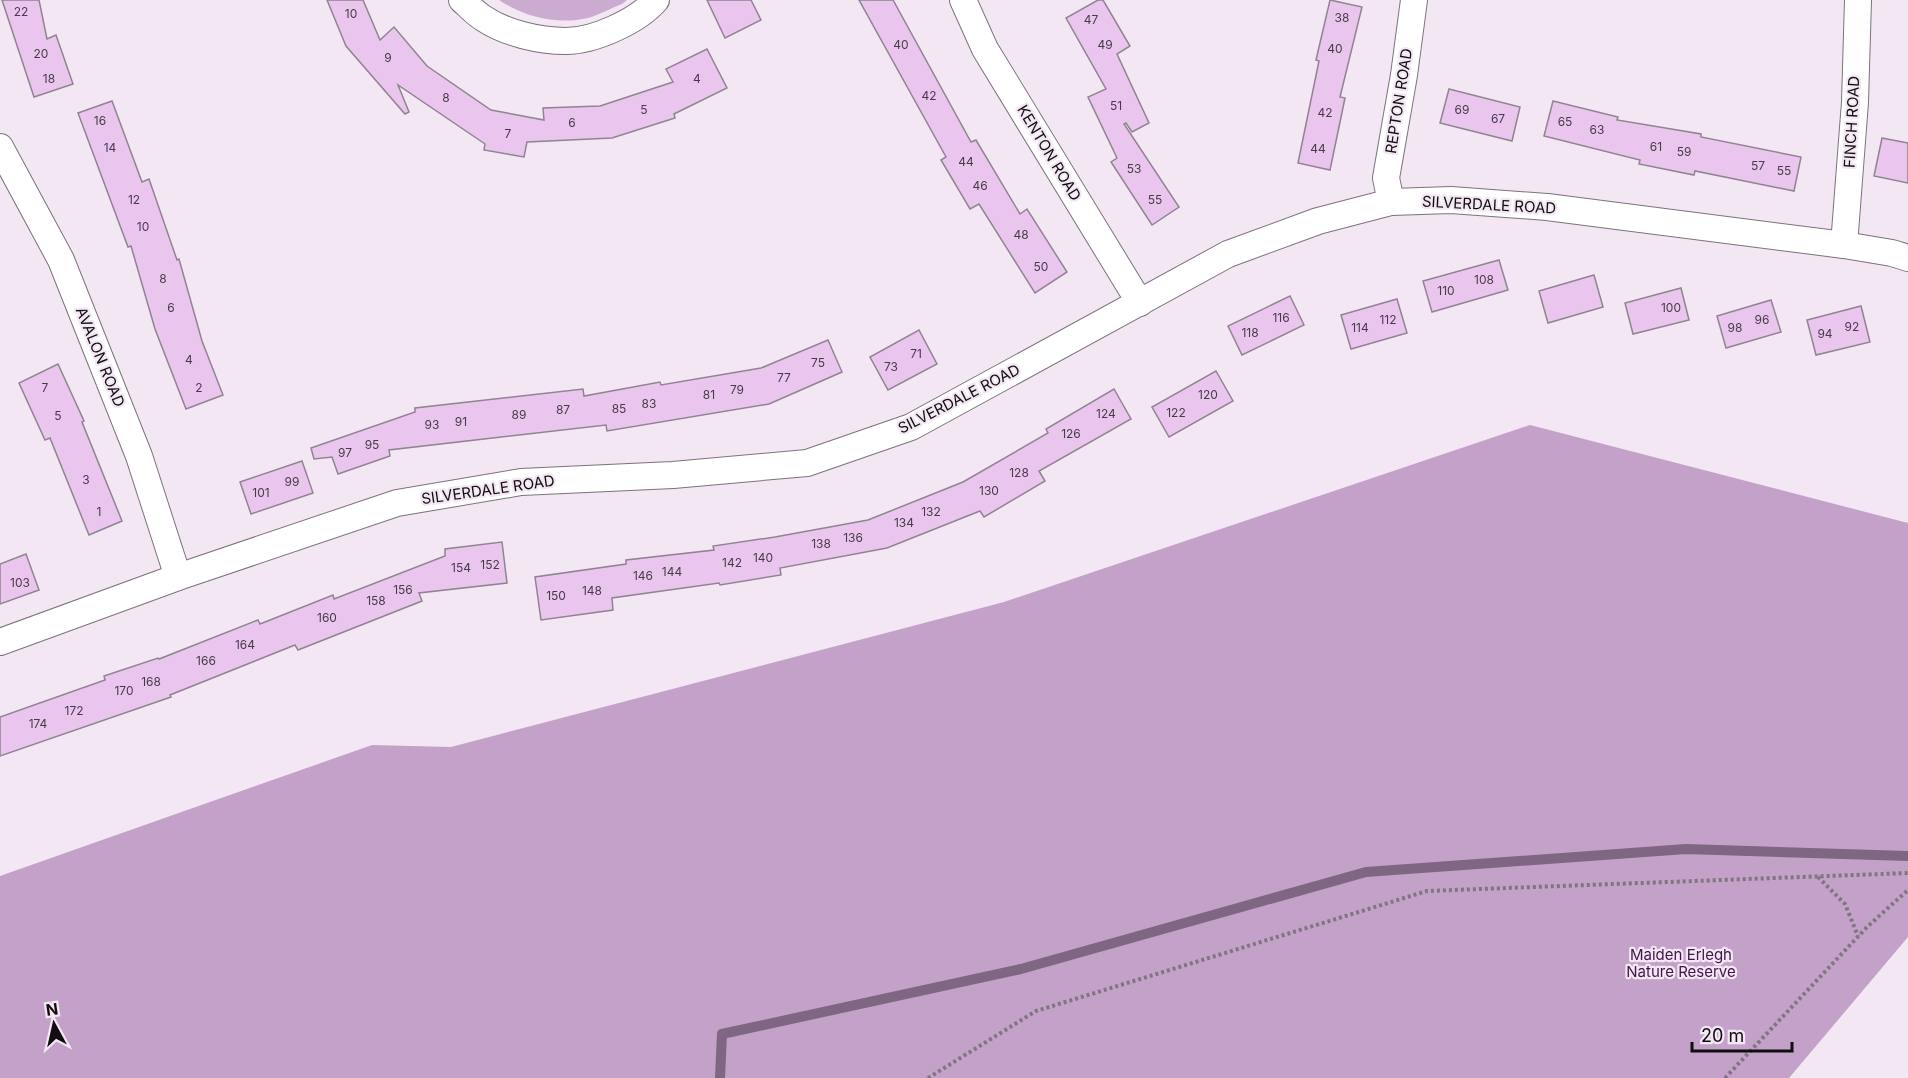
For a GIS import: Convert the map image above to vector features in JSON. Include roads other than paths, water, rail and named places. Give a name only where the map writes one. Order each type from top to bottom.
[{"type":"street","points":[[462,0],[483,19],[524,37],[568,41],[611,31],[649,8],[656,0]]},
{"type":"street","name":"KENTON ROAD","points":[[963,0],[985,49],[1140,303]]},
{"type":"street","name":"REPTON ROAD","points":[[1391,202],[1386,178],[1414,0]]},
{"type":"street","name":"FINCH ROAD","points":[[1844,245],[1855,102],[1858,0]]},
{"type":"street","name":"AVALON ROAD","points":[[0,147],[61,260],[139,456],[178,577]]},
{"type":"street","name":"SILVERDALE ROAD","points":[[0,642],[178,577],[397,502],[521,482],[673,475],[807,463],[911,427],[1228,254],[1318,221],[1391,202],[1450,200],[1547,207],[1844,245],[1908,258]]},
{"type":"waterway","points":[[720,1078],[722,1034],[1021,969],[1366,872],[1686,849],[1908,856]]},
{"type":"park label","name":"Maiden Erlegh Nature Reserve","points":[[1681,964]]}]
